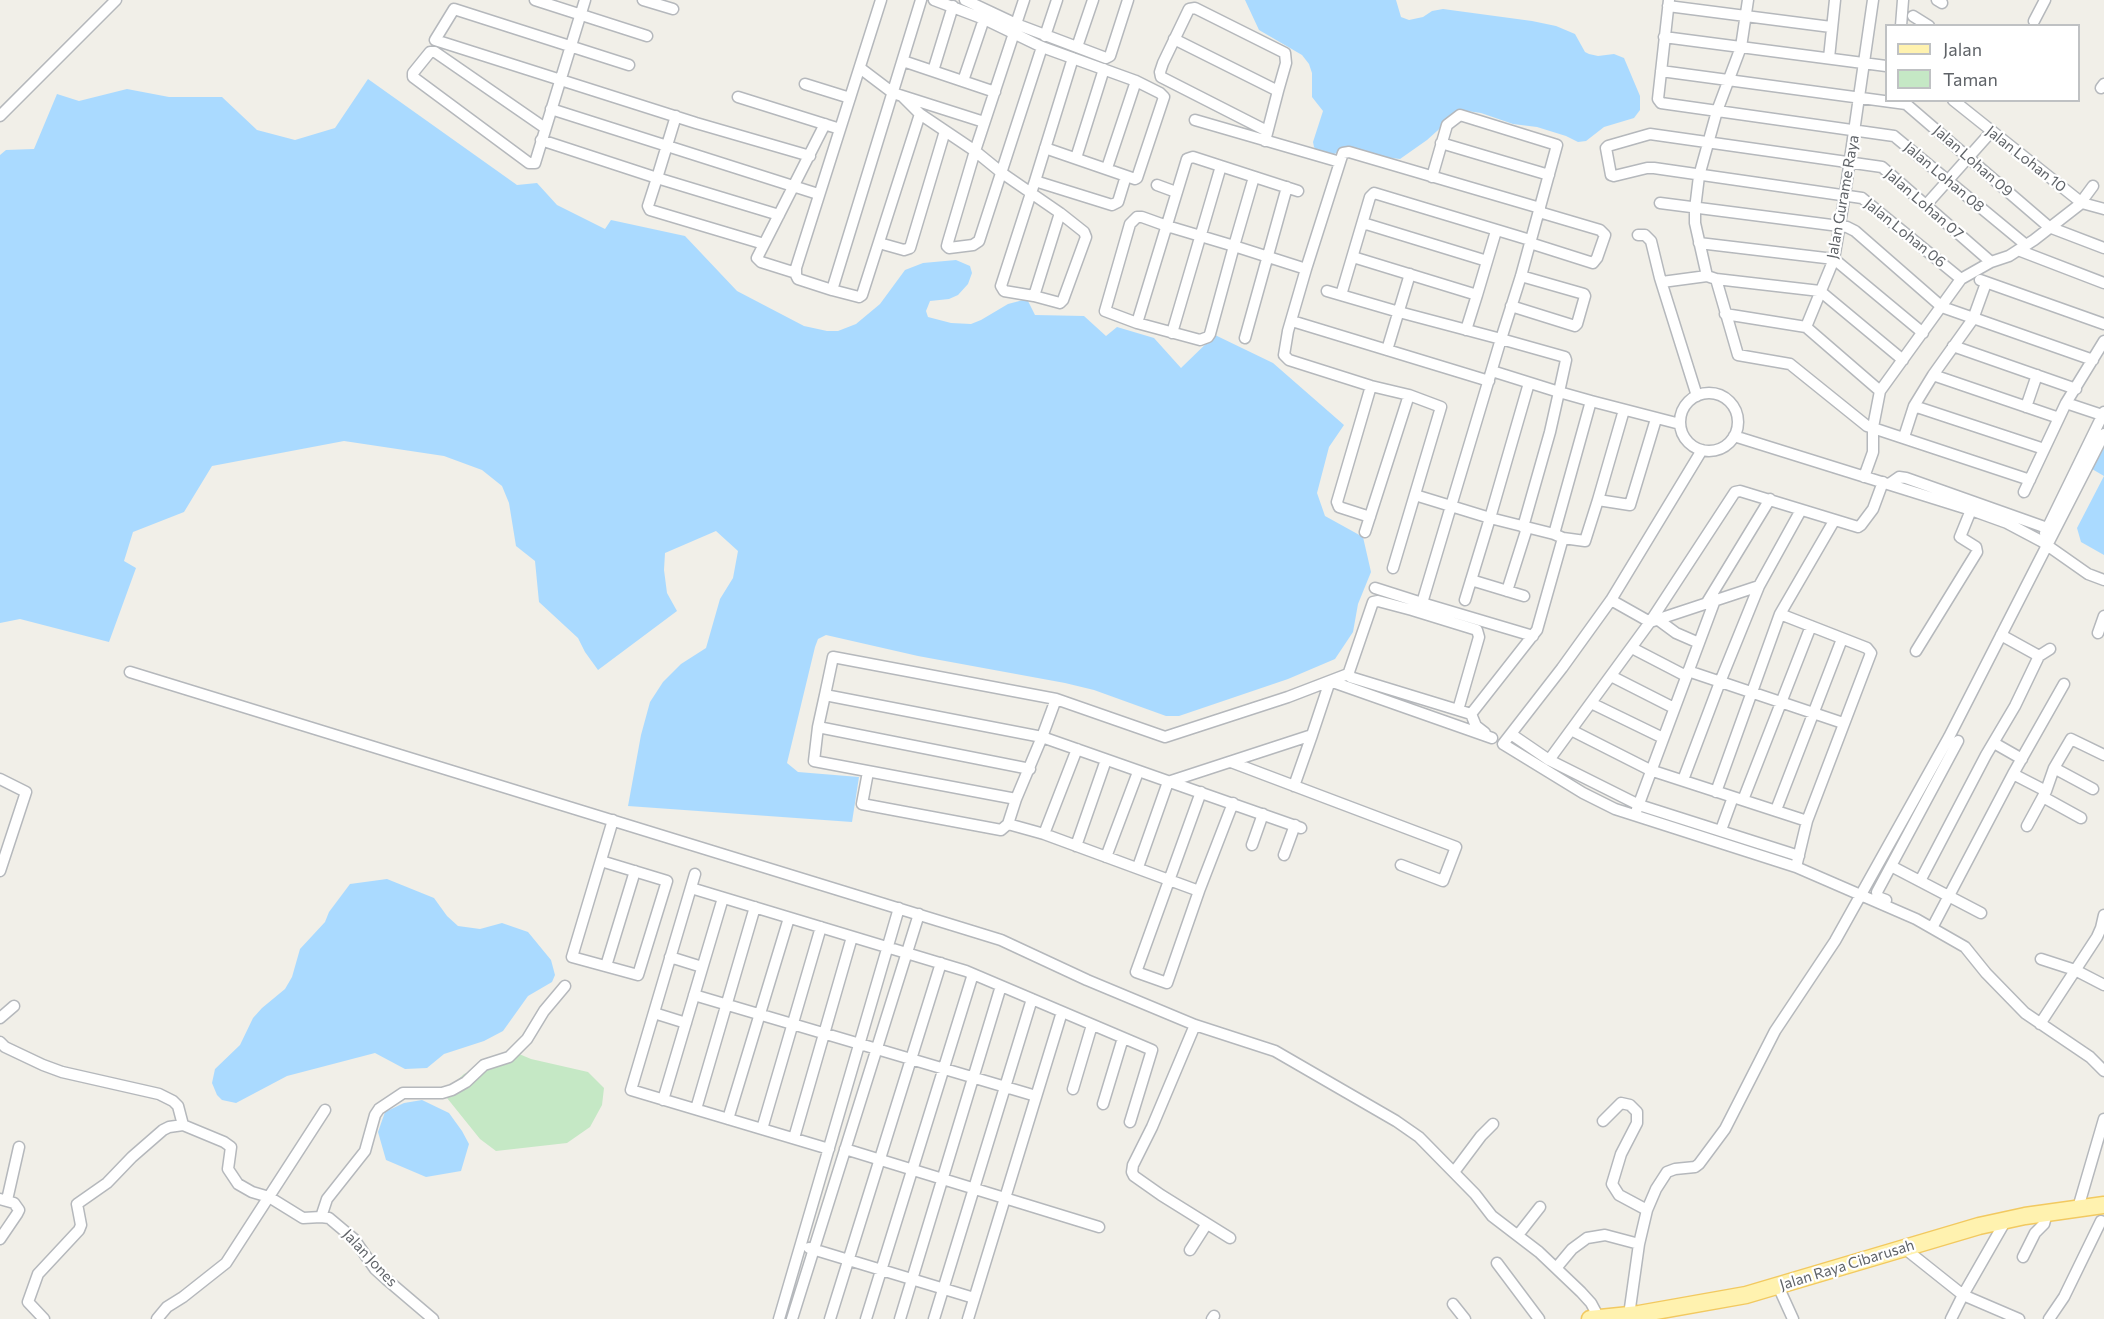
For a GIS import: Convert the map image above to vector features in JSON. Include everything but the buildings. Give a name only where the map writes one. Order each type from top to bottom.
[{"type":"main road","name":"Jalan Raya Cibarusah","points":[[1594,1318],[1630,1316],[1734,1298],[1955,1232],[2006,1220],[2047,1213],[2095,1214]]},
{"type":"street","points":[[0,116],[116,0]]},
{"type":"street","points":[[536,0],[647,36]]},
{"type":"street","points":[[545,128],[435,52],[430,52],[413,73],[413,77],[529,163],[535,163],[585,0]]},
{"type":"street","points":[[643,0],[673,9]]},
{"type":"street","points":[[881,0],[818,194],[796,273],[798,279],[832,290],[862,296],[920,114]]},
{"type":"street","points":[[832,290],[898,95],[903,61],[921,0]]},
{"type":"street","points":[[934,0],[953,6],[986,9]]},
{"type":"street","points":[[965,0],[986,9],[1015,29],[1044,41],[1073,58],[1136,81],[1160,93],[1164,98],[1138,177],[1135,179],[1045,148]]},
{"type":"street","points":[[1024,0],[975,151],[948,248],[978,243],[1057,0]]},
{"type":"street","points":[[1077,47],[1093,0]]},
{"type":"street","points":[[1044,41],[1077,47],[1104,58],[1108,57],[1128,0]]},
{"type":"street","points":[[1748,0],[1741,47],[1707,143],[1695,208],[1699,243],[1738,355],[1790,364],[1860,422],[1872,428],[2030,480]]},
{"type":"street","points":[[1829,58],[1835,0]]},
{"type":"street","name":"Jalan Gurame Raya","points":[[1806,327],[1834,259],[1873,0]]},
{"type":"street","points":[[2034,21],[2045,0]]},
{"type":"street","points":[[1901,24],[1904,1]]},
{"type":"street","points":[[1661,71],[1667,2],[1746,16],[1831,27]]},
{"type":"street","points":[[933,71],[953,6]]},
{"type":"street","points":[[1193,8],[1283,52],[1286,56],[1266,136],[1160,75],[1160,69],[1187,12],[1193,8]]},
{"type":"street","points":[[629,65],[454,9],[435,40],[810,156]]},
{"type":"street","points":[[963,81],[986,9]]},
{"type":"street","points":[[1912,15],[1926,24]]},
{"type":"street","points":[[1664,37],[1885,66]]},
{"type":"street","points":[[1174,39],[1278,92]]},
{"type":"street","points":[[860,68],[920,114],[975,151],[1002,173],[1031,193],[1060,213],[1082,230],[1086,237],[1062,302],[1056,303],[1034,296],[1004,291],[1001,288],[1031,193],[1035,181],[1073,58]]},
{"type":"street","points":[[903,61],[994,92]]},
{"type":"street","points":[[1076,158],[1104,69]]},
{"type":"street","name":"Jalan Lohan 09","points":[[1661,71],[1885,101]]},
{"type":"street","name":"Jalan Lohan 08","points":[[1661,71],[1658,99],[1661,103],[1854,129],[1896,137],[2022,247],[2104,283]]},
{"type":"street","points":[[1107,168],[1136,81]]},
{"type":"street","points":[[805,84],[850,98]]},
{"type":"street","points":[[898,95],[984,122]]},
{"type":"street","points":[[738,98],[840,129]]},
{"type":"street","name":"Jalan Lohan 09","points":[[1892,102],[1906,104],[2049,227],[2104,248]]},
{"type":"street","name":"Jalan Lohan 10","points":[[1955,102],[2082,202],[2104,209]]},
{"type":"street","points":[[551,109],[818,194]]},
{"type":"street","points":[[1422,603],[1558,147],[1555,143],[1461,115],[1447,125],[1432,177]]},
{"type":"street","points":[[676,116],[648,206],[650,210],[764,244]]},
{"type":"street","points":[[1195,120],[1266,136],[1340,162]]},
{"type":"street","points":[[796,273],[758,260],[757,256],[795,187],[825,124]]},
{"type":"street","points":[[879,243],[904,250],[910,248],[945,130]]},
{"type":"street","points":[[1926,205],[1991,132]]},
{"type":"street","name":"Jalan Lohan 07","points":[[1700,176],[1647,168],[1614,176],[1611,175],[1606,148],[1650,134],[1882,167],[1991,262]]},
{"type":"street","points":[[541,140],[779,215]]},
{"type":"street","points":[[1441,143],[1549,175]]},
{"type":"street","points":[[1341,295],[1370,197],[1376,193],[1472,222],[1593,263],[1605,235],[1599,230],[1539,210],[1349,152],[1343,153],[1306,269],[1284,352],[1286,358],[1371,386],[1440,405],[1441,409],[1393,568]]},
{"type":"street","points":[[1137,323],[1184,164],[1188,158],[1193,157],[1293,189],[1268,256],[1245,338]]},
{"type":"street","points":[[1172,333],[1221,166]]},
{"type":"street","points":[[1035,181],[1112,205],[1118,202],[1126,176]]},
{"type":"street","name":"Jalan Lohan 06","points":[[1700,176],[1862,198],[1965,277],[2104,324]]},
{"type":"street","points":[[1254,177],[1234,246],[1208,337],[1200,340],[1105,312],[1132,220],[1142,218],[1200,236],[1234,246],[1268,256],[1306,269]]},
{"type":"street","points":[[1157,186],[1176,192]]},
{"type":"street","points":[[1864,477],[1873,452],[1872,428],[1880,391],[1965,277],[1991,262],[2009,256],[2022,247],[2082,202],[2093,186]]},
{"type":"street","points":[[1660,204],[1847,227],[1855,231],[1942,307],[2093,360]]},
{"type":"street","points":[[1034,296],[1060,213]]},
{"type":"street","points":[[1363,224],[1487,261]]},
{"type":"street","points":[[1466,330],[1496,231]]},
{"type":"street","points":[[1638,235],[1645,235],[1651,241],[1697,396]]},
{"type":"street","points":[[1699,243],[1834,259],[1923,333]]},
{"type":"street","points":[[1353,257],[1477,295]]},
{"type":"street","points":[[1387,350],[1410,274]]},
{"type":"street","points":[[1511,306],[1575,326],[1577,324],[1584,295],[1521,276]]},
{"type":"street","points":[[1662,282],[1712,278],[1820,291],[1903,360]]},
{"type":"street","points":[[1904,437],[1914,406],[1973,319],[1986,283]]},
{"type":"street","points":[[1327,291],[1565,357],[1553,423],[1507,591]]},
{"type":"street","points":[[1725,314],[1806,327],[1880,391]]},
{"type":"street","points":[[1292,321],[1387,350],[1529,383],[1680,424]]},
{"type":"street","points":[[2024,492],[2059,418],[2104,341]]},
{"type":"street","points":[[1953,346],[2076,389]]},
{"type":"street","points":[[1933,375],[2059,418]]},
{"type":"street","points":[[2025,407],[2037,375]]},
{"type":"street","points":[[1465,600],[1529,383]]},
{"type":"street","points":[[1370,517],[1339,507],[1337,502],[1371,386]]},
{"type":"street","points":[[1707,393],[1717,394],[1734,406],[1738,426],[1729,443],[1711,451],[1702,450],[1687,440],[1680,424],[1681,412],[1687,402],[1707,393]]},
{"type":"street","points":[[1365,532],[1409,395]]},
{"type":"street","points":[[1471,714],[1539,627],[1558,536],[1591,401]]},
{"type":"street","points":[[1630,1316],[1639,1244],[1647,1210],[1656,1189],[1667,1172],[1675,1168],[1695,1167],[1714,1146],[1775,1031],[1820,966],[1861,894],[1949,737],[2001,635],[2081,466],[2103,414],[2067,403]]},
{"type":"street","points":[[1914,406],[2044,449]]},
{"type":"street","points":[[1415,495],[1525,528],[1585,541],[1624,410]]},
{"type":"street","points":[[1598,500],[1630,506],[1656,419]]},
{"type":"street","points":[[2044,543],[2047,528],[2081,466],[2104,434]]},
{"type":"street","points":[[1734,436],[2007,523],[2044,543],[2088,574],[2104,580]]},
{"type":"street","points":[[1503,744],[1611,600],[1702,450]]},
{"type":"street","points":[[1549,760],[1653,621],[1733,493],[1740,490],[1852,526],[1861,525],[1886,483],[1899,477],[2047,528]]},
{"type":"street","points":[[1637,810],[1699,643],[1710,602],[1770,500]]},
{"type":"street","points":[[1683,780],[1760,586],[1801,510]]},
{"type":"street","points":[[1916,651],[1977,552],[1976,547],[1960,537],[1971,510]]},
{"type":"street","points":[[1716,792],[1780,614],[1834,521]]},
{"type":"street","points":[[1471,580],[1524,596]]},
{"type":"street","points":[[1653,621],[1760,586]]},
{"type":"street","points":[[1375,588],[1533,636]]},
{"type":"street","points":[[1611,600],[1699,643]]},
{"type":"street","points":[[1016,799],[814,761],[818,728],[833,657],[1056,699],[1165,737],[1288,697],[1348,674],[1373,602],[1378,601],[1477,630],[1479,637],[1458,710]]},
{"type":"street","points":[[1780,614],[1866,648],[1871,653],[1808,820],[1796,867]]},
{"type":"street","points":[[2098,633],[2104,616]]},
{"type":"street","points":[[1721,830],[1738,798],[1781,702],[1811,626]]},
{"type":"street","points":[[2001,635],[2039,656]]},
{"type":"street","points":[[1776,810],[1842,639]]},
{"type":"street","points":[[1632,648],[1687,673],[1843,723]]},
{"type":"street","points":[[1920,881],[2015,706],[2039,656],[2050,649]]},
{"type":"street","points":[[130,672],[1000,940],[1087,980],[1195,1025],[1275,1051],[1396,1121],[1419,1137],[1475,1194],[1492,1216],[1557,1267],[1591,1304],[1594,1318]]},
{"type":"street","points":[[1348,674],[1350,677],[1471,714]]},
{"type":"street","points":[[1611,676],[1674,708]]},
{"type":"street","points":[[1330,681],[1492,738]]},
{"type":"street","points":[[1294,786],[1330,681]]},
{"type":"street","points":[[1933,926],[2013,774],[2064,684]]},
{"type":"street","points":[[825,695],[1042,737],[1233,803],[1298,826],[1284,855]]},
{"type":"street","points":[[868,772],[862,804],[1001,830],[1008,824],[1056,699]]},
{"type":"street","points":[[1591,703],[1663,738]]},
{"type":"street","points":[[1471,714],[1476,726],[1492,738],[1602,803],[1721,830],[1799,856]]},
{"type":"street","points":[[818,728],[1030,769]]},
{"type":"street","points":[[1571,730],[1650,770],[1808,820]]},
{"type":"street","points":[[1511,734],[1549,760],[1637,810],[1796,867],[1966,941]]},
{"type":"street","points":[[1168,782],[1312,735]]},
{"type":"street","points":[[2027,826],[2045,794],[2054,768],[2071,739],[2104,755]]},
{"type":"street","points":[[1958,741],[1877,892],[1877,896],[1933,926],[1965,947],[1986,973],[2025,1013],[2091,1057],[2104,1071]]},
{"type":"street","points":[[1994,743],[2022,759]]},
{"type":"street","points":[[1044,834],[1077,749]]},
{"type":"street","points":[[1076,846],[1106,760]]},
{"type":"street","points":[[1231,762],[1456,847],[1443,881],[1401,865]]},
{"type":"street","points":[[2054,768],[2093,789]]},
{"type":"street","points":[[1106,857],[1138,772]]},
{"type":"street","points":[[2013,774],[2082,818]]},
{"type":"street","points":[[0,779],[26,792],[0,872]]},
{"type":"street","points":[[1138,867],[1168,782]]},
{"type":"street","points":[[1201,792],[1136,972],[1167,983],[1233,803]]},
{"type":"street","points":[[1252,845],[1263,814]]},
{"type":"street","points":[[601,861],[667,881],[638,975],[572,957],[613,820]]},
{"type":"street","points":[[1008,824],[1044,834],[1199,891]]},
{"type":"street","points":[[1891,866],[1981,913]]},
{"type":"street","points":[[606,966],[635,871]]},
{"type":"street","points":[[695,874],[631,1090],[828,1149]]},
{"type":"street","points":[[691,888],[973,974],[1152,1050],[1130,1122]]},
{"type":"street","points":[[663,1100],[723,898]]},
{"type":"street","points":[[696,1110],[755,907]]},
{"type":"street","points":[[778,1319],[899,908]]},
{"type":"street","points":[[792,1319],[919,914]]},
{"type":"street","points":[[2040,1024],[2097,937],[2104,915]]},
{"type":"street","points":[[728,1119],[789,918]]},
{"type":"street","points":[[762,1129],[821,927]]},
{"type":"street","points":[[794,1138],[852,937]]},
{"type":"street","points":[[670,957],[702,967]]},
{"type":"street","points":[[2041,959],[2075,970],[2104,985]]},
{"type":"street","points":[[830,1319],[941,963]]},
{"type":"street","points":[[866,1319],[973,974]]},
{"type":"street","points":[[321,1217],[327,1199],[364,1151],[379,1109],[403,1093],[442,1093],[452,1090],[466,1082],[484,1065],[509,1056],[527,1039],[544,1011],[565,986]]},
{"type":"street","points":[[900,1319],[1001,986]]},
{"type":"street","points":[[694,995],[1036,1096]]},
{"type":"street","points":[[934,1319],[1032,999]]},
{"type":"street","points":[[0,1018],[14,1006]]},
{"type":"street","points":[[968,1319],[1062,1012]]},
{"type":"street","points":[[654,1013],[686,1023]]},
{"type":"street","points":[[1073,1089],[1092,1025]]},
{"type":"street","points":[[1195,1025],[1132,1172],[1134,1176],[1206,1225],[1230,1238]]},
{"type":"street","points":[[1103,1104],[1123,1038]]},
{"type":"street","points":[[0,1042],[5,1047],[62,1072],[159,1094],[178,1106],[183,1125],[164,1130],[132,1157],[107,1183],[77,1204],[81,1225],[79,1230],[38,1274],[28,1302],[44,1319]]},
{"type":"street","points":[[1603,1121],[1621,1103],[1630,1105],[1637,1112],[1636,1123],[1621,1154],[1612,1184],[1619,1195],[1647,1210]]},
{"type":"street","points":[[158,1319],[167,1306],[183,1297],[226,1263],[325,1110]]},
{"type":"street","points":[[2049,1319],[2064,1297],[2095,1214],[2104,1119]]},
{"type":"street","points":[[1454,1172],[1493,1124]]},
{"type":"street","name":"Jalan Jones","points":[[183,1125],[224,1142],[231,1148],[228,1169],[232,1178],[244,1188],[269,1197],[303,1218],[329,1218],[363,1249],[375,1269],[433,1319]]},
{"type":"street","points":[[0,1237],[18,1214],[18,1206],[3,1199],[19,1147]]},
{"type":"street","points":[[845,1149],[1099,1227]]},
{"type":"street","points":[[1518,1235],[1540,1207]]},
{"type":"street","points":[[2024,1257],[2035,1233],[2044,1224],[2047,1213]]},
{"type":"street","points":[[1951,1319],[2006,1220]]},
{"type":"street","points":[[1190,1250],[1206,1225]]},
{"type":"street","points":[[1557,1267],[1572,1249],[1587,1238],[1605,1235],[1639,1244]]},
{"type":"street","points":[[800,1245],[974,1298]]},
{"type":"street","points":[[1904,1248],[1963,1295],[2019,1319]]},
{"type":"street","points":[[1497,1263],[1539,1319]]},
{"type":"street","points":[[1778,1286],[1792,1319]]},
{"type":"street","points":[[1453,1304],[1465,1319]]},
{"type":"green space","points":[[512,1051],[531,1059],[588,1072],[604,1088],[602,1105],[590,1127],[567,1143],[496,1151],[480,1139],[443,1093],[464,1074]]},
{"type":"water","points":[[1245,0],[1396,0],[1401,17],[1409,20],[1443,9],[1556,26],[1575,34],[1585,52],[1589,54],[1598,56],[1614,54],[1624,58],[1640,96],[1640,110],[1634,118],[1604,127],[1586,141],[1578,142],[1537,127],[1513,124],[1481,113],[1467,111],[1456,114],[1427,140],[1400,159],[1340,152],[1331,155],[1316,150],[1314,147],[1313,142],[1323,111],[1312,97],[1312,73],[1309,64],[1302,55],[1259,30]]},
{"type":"water","points":[[368,79],[517,185],[537,183],[557,205],[605,229],[611,220],[685,236],[737,291],[804,326],[838,331],[856,324],[880,304],[905,270],[923,263],[956,260],[970,266],[972,273],[968,284],[958,295],[949,299],[930,301],[926,311],[928,317],[951,323],[971,324],[1008,304],[1027,299],[1035,315],[1084,316],[1106,336],[1117,327],[1154,338],[1181,368],[1215,335],[1273,363],[1344,425],[1329,447],[1317,493],[1325,516],[1363,537],[1371,572],[1358,604],[1353,632],[1335,659],[1288,679],[1179,716],[1166,716],[1094,690],[1065,683],[918,656],[826,635],[818,639],[815,647],[787,763],[798,772],[859,777],[852,822],[628,806],[641,735],[650,702],[663,682],[681,664],[706,648],[720,599],[733,578],[738,551],[716,531],[665,553],[664,570],[667,593],[677,611],[598,670],[578,638],[539,602],[535,561],[516,546],[509,503],[502,486],[482,470],[444,456],[344,441],[212,466],[184,512],[133,532],[124,561],[136,568],[109,642],[20,619],[0,623],[0,155],[6,150],[34,149],[57,94],[79,101],[127,89],[169,97],[222,97],[257,130],[295,140],[335,128]]},
{"type":"water","points":[[2104,448],[2104,476],[2092,469]]},
{"type":"water","points":[[2104,476],[2104,555],[2081,542],[2077,528]]},
{"type":"water","points":[[387,879],[434,898],[447,916],[458,926],[480,929],[502,923],[528,932],[551,960],[555,975],[552,982],[528,996],[503,1031],[484,1041],[444,1054],[427,1068],[405,1069],[375,1053],[287,1076],[236,1103],[222,1100],[212,1083],[215,1069],[240,1045],[253,1018],[285,989],[292,977],[300,949],[325,922],[329,912],[350,884]]},
{"type":"water","points":[[422,1100],[449,1113],[462,1131],[469,1144],[461,1171],[426,1177],[386,1160],[378,1132],[385,1112],[404,1103]]}]
